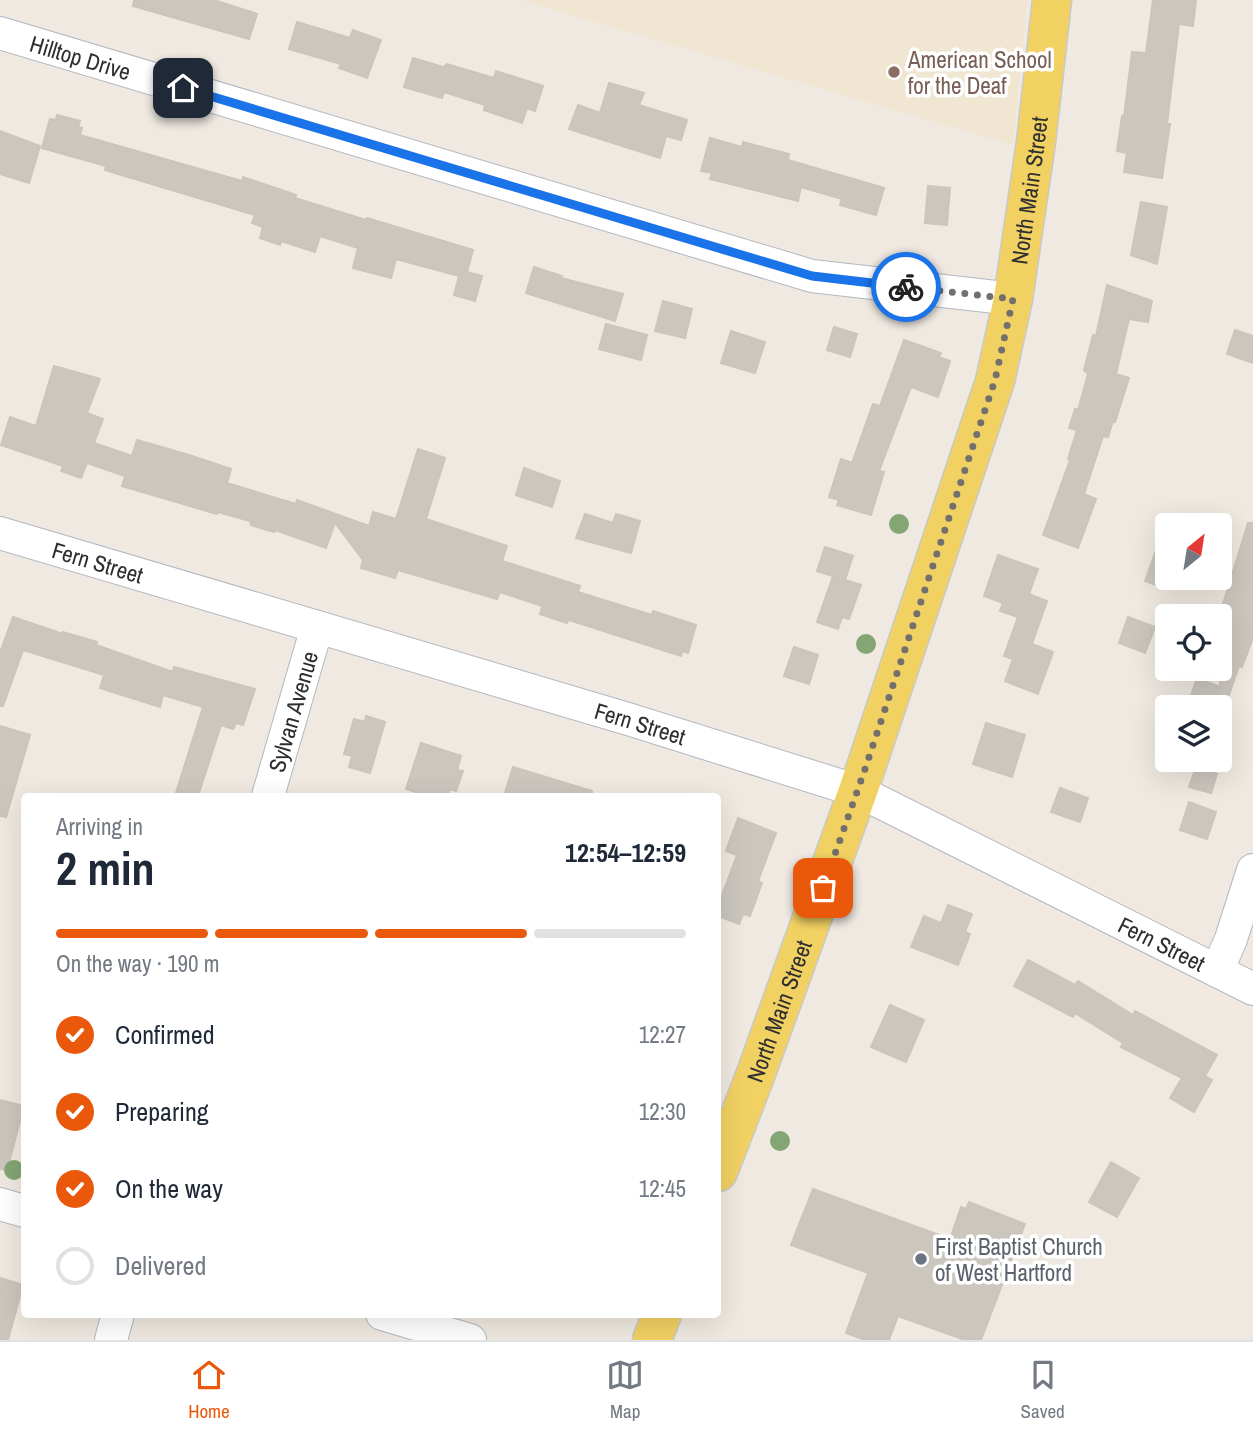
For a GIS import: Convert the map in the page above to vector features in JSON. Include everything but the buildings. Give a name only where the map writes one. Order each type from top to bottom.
[{"type":"main road","name":"North Main Street","points":[[721,1164],[858,791],[995,380],[1013,299],[1036,142],[1052,0]]},
{"type":"main road","points":[[652,1340],[660,1318]]},
{"type":"street","name":"Hilltop Drive","points":[[0,33],[812,276],[1013,299]]},
{"type":"street","name":"Fern Street","points":[[0,533],[858,791],[1253,989]]},
{"type":"street","name":"Sylvan Avenue","points":[[269,793],[317,627]]},
{"type":"street","points":[[1217,971],[1231,939],[1253,870]]},
{"type":"street","points":[[0,1204],[21,1210]]},
{"type":"street","points":[[111,1340],[117,1318]]},
{"type":"street","points":[[396,1318],[470,1340]]},
{"type":"shaded area","name":"American School for the Deaf","points":[[520,0],[1027,0],[1013,145]]},
{"type":"way so far","points":[[823,888],[995,380],[1013,299],[906,287]]},
{"type":"place","name":"American School for the Deaf","points":[[894,72]]},
{"type":"place","name":"First Baptist Church of West Hartford","points":[[921,1259]]},
{"type":"route","points":[[183,88],[812,276],[906,287]]}]
